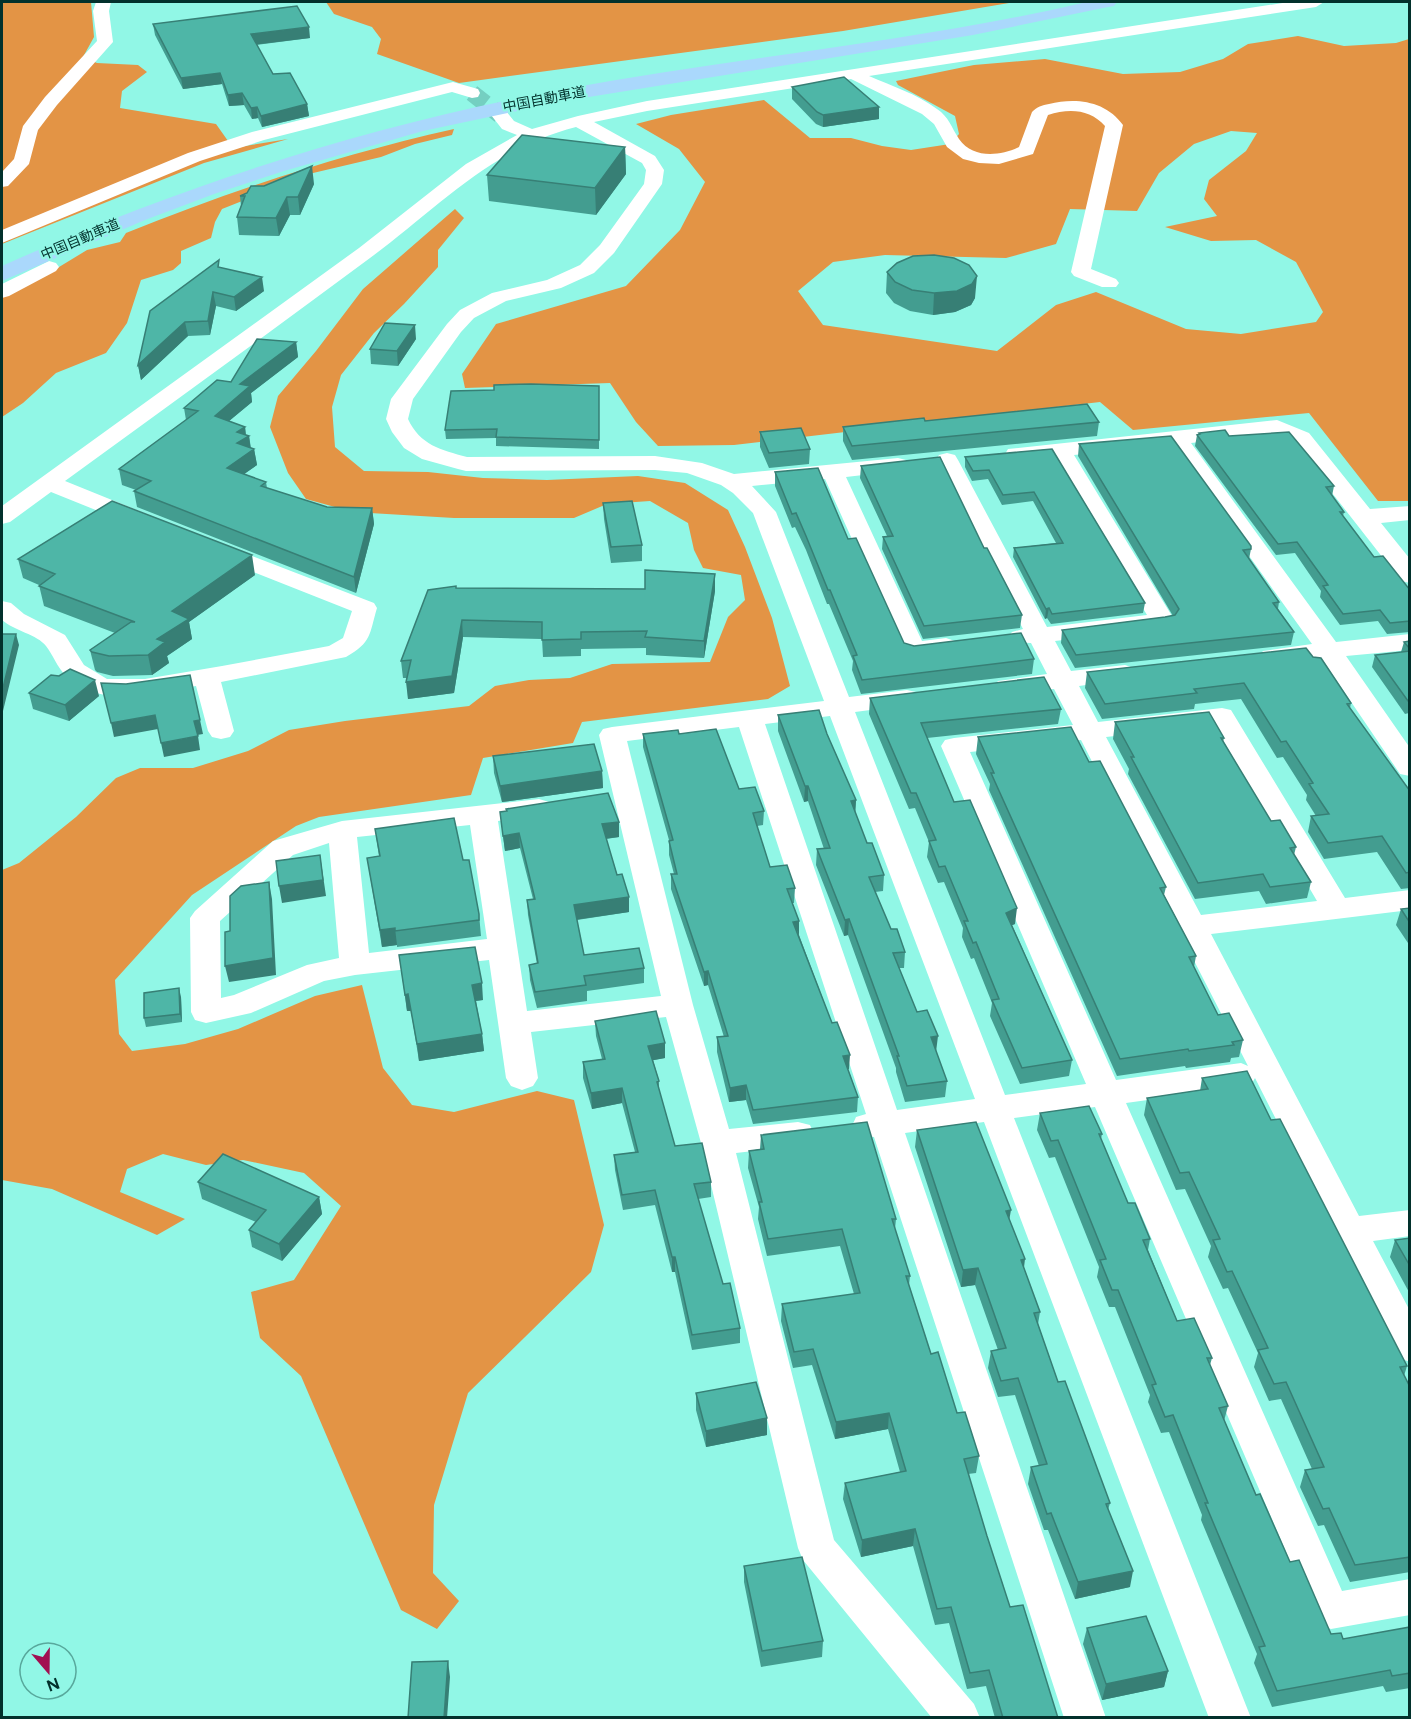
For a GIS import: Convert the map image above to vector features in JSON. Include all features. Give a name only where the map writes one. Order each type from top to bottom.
[{"type":"highway","name":"中国自動車道","points":[[2,255],[131,201],[210,173],[289,148],[386,122],[550,86],[907,30],[1060,2]]},
{"type":"highway","name":"中国自動車道","points":[[2,274],[141,213],[224,183],[307,156],[437,122],[562,95],[918,39],[1108,2]]},
{"type":"street","points":[[2,182],[23,160],[29,130],[51,101],[105,42],[101,11],[103,2]]},
{"type":"street","points":[[2,517],[377,244],[442,190],[485,159],[532,135],[578,121],[647,106],[1316,2]]},
{"type":"street","points":[[853,73],[861,79],[920,105],[939,118],[954,143],[964,153],[982,158],[999,160],[1027,150],[1041,112],[1055,106],[1094,109],[1107,114],[1114,125],[1081,272],[1109,284]]},
{"type":"street","points":[[2,237],[194,157],[258,136],[453,87],[472,93]]},
{"type":"street","points":[[500,116],[508,125],[532,135]]},
{"type":"street","points":[[578,121],[649,160],[655,170],[653,184],[607,249],[587,268],[554,284],[499,297],[468,314],[454,328],[402,399],[397,419],[403,432],[412,443],[430,454],[466,464],[655,463],[683,464],[709,470],[733,481],[752,495],[764,512],[1230,1718]]},
{"type":"street","points":[[2,292],[49,267]]},
{"type":"street","points":[[992,456],[1277,427],[1301,438],[1410,576]]},
{"type":"street","points":[[1176,438],[1329,650],[1410,768]]},
{"type":"street","points":[[1004,639],[1163,621],[1060,450]]},
{"type":"street","points":[[733,481],[958,459],[1038,635],[1268,1071],[1410,1347]]},
{"type":"street","points":[[833,472],[913,650],[970,643]]},
{"type":"street","points":[[49,483],[160,527]]},
{"type":"street","points":[[1364,517],[1410,513]]},
{"type":"street","points":[[2,608],[15,619],[56,640],[63,658],[79,676],[105,687],[137,688],[207,677],[337,652],[354,642],[365,608],[192,540]]},
{"type":"street","points":[[1247,659],[1410,642]]},
{"type":"street","points":[[979,689],[1154,669]]},
{"type":"street","points":[[207,677],[221,731]]},
{"type":"street","points":[[932,695],[612,735],[616,797],[717,1143],[818,1548],[959,1718]]},
{"type":"street","points":[[1336,908],[1222,716],[954,746],[1331,1611],[1410,1597]]},
{"type":"street","points":[[749,717],[1085,1718]]},
{"type":"street","points":[[501,948],[355,965],[318,972],[240,1005],[206,1012],[205,918],[282,848],[342,830],[483,816],[561,805]]},
{"type":"street","points":[[483,816],[522,1078]]},
{"type":"street","points":[[342,830],[355,965]]},
{"type":"street","points":[[1192,926],[1410,900]]},
{"type":"street","points":[[515,1023],[678,1005]]},
{"type":"street","points":[[717,1143],[885,1124],[1268,1071]]},
{"type":"street","points":[[1350,1231],[1410,1222]]},
{"type":"shaded area","points":[[2,2],[91,2],[94,37],[83,57],[97,63],[138,65],[147,72],[122,91],[120,108],[216,124],[233,148],[288,139],[204,163],[2,244]]},
{"type":"shaded area","points":[[326,2],[1015,2],[843,31],[459,83],[377,54],[381,39],[372,27],[334,14]]},
{"type":"shaded area","points":[[1298,36],[1344,46],[1396,43],[1409,39],[1409,501],[1378,501],[1309,413],[1133,430],[1100,402],[734,445],[658,446],[636,422],[610,383],[465,388],[462,374],[496,324],[626,286],[680,230],[705,182],[679,149],[636,124],[671,115],[764,100],[810,138],[851,138],[911,150],[950,144],[959,134],[955,116],[898,85],[896,81],[974,65],[1045,59],[1123,74],[1180,72],[1223,59],[1248,44]],"holes":[[[1231,131],[1257,133],[1246,151],[1209,180],[1204,199],[1217,216],[1165,227],[1211,241],[1256,240],[1296,262],[1323,312],[1316,322],[1241,334],[1186,329],[1096,292],[1056,305],[997,351],[823,325],[798,291],[833,262],[885,255],[1006,258],[1056,244],[1070,209],[1137,211],[1159,173],[1194,144]]]},
{"type":"shaded area","points":[[454,129],[452,135],[415,144],[381,157],[313,173],[222,209],[215,222],[211,238],[181,251],[181,263],[173,270],[141,280],[127,323],[106,353],[56,373],[23,403],[2,417],[2,294],[41,278],[87,250],[120,242],[126,233],[207,202],[288,174]]},
{"type":"shaded area","points":[[455,209],[464,218],[438,250],[438,267],[374,333],[341,375],[332,407],[335,447],[364,471],[428,472],[483,478],[547,480],[638,476],[685,483],[728,510],[772,618],[790,686],[768,699],[582,722],[573,743],[483,758],[471,795],[319,817],[296,826],[192,895],[115,980],[119,1034],[132,1051],[185,1044],[238,1029],[315,996],[362,985],[383,1068],[412,1105],[454,1112],[537,1091],[574,1100],[604,1225],[591,1272],[468,1393],[434,1505],[433,1573],[459,1601],[437,1629],[401,1610],[301,1376],[260,1338],[251,1292],[294,1280],[341,1206],[304,1173],[243,1160],[206,1165],[163,1154],[127,1169],[120,1192],[185,1219],[157,1235],[52,1189],[2,1180],[2,870],[19,863],[76,817],[116,778],[140,768],[193,768],[248,751],[289,730],[469,706],[495,686],[529,680],[570,678],[612,664],[710,662],[728,617],[745,600],[741,575],[703,568],[694,550],[688,523],[650,501],[607,504],[574,518],[454,518],[353,512],[306,499],[288,473],[270,427],[278,396],[363,289]]},
{"type":"building","points":[[297,6],[309,27],[251,34],[273,74],[290,73],[307,104],[261,116],[257,107],[251,108],[242,93],[228,95],[220,73],[181,78],[153,24]]},
{"type":"building","points":[[844,77],[879,107],[823,115],[792,87]]},
{"type":"building","points":[[522,135],[625,147],[595,188],[487,175]]},
{"type":"building","points":[[312,166],[298,197],[287,197],[276,218],[237,217],[245,196],[240,196],[247,193],[251,186],[264,186]]},
{"type":"building","points":[[934,255],[954,258],[969,265],[977,276],[972,284],[957,291],[934,293],[912,290],[895,282],[887,272],[897,263],[913,256]]},
{"type":"building","points":[[219,260],[218,267],[262,277],[234,297],[213,292],[208,321],[185,322],[138,365],[150,311]]},
{"type":"building","points":[[385,323],[415,325],[397,351],[370,349]]},
{"type":"building","points":[[257,339],[296,342],[240,384],[250,386],[215,416],[245,427],[237,432],[249,436],[237,443],[254,449],[227,468],[266,482],[261,486],[327,507],[372,508],[354,577],[134,491],[151,481],[119,469],[198,411],[184,408],[217,380],[231,382]]},
{"type":"building","points":[[494,385],[599,386],[599,440],[496,437],[497,429],[445,430],[451,391],[494,390]]},
{"type":"building","points":[[1087,404],[1099,422],[852,446],[843,427],[924,418],[925,421]]},
{"type":"building","points":[[801,428],[810,449],[769,453],[760,432]]},
{"type":"building","points":[[1225,430],[1229,436],[1289,432],[1334,486],[1326,487],[1344,512],[1340,512],[1374,557],[1383,556],[1410,590],[1410,621],[1390,623],[1380,610],[1343,614],[1323,586],[1328,585],[1297,542],[1278,544],[1197,435]]},
{"type":"building","points":[[1171,436],[1251,546],[1251,549],[1243,550],[1279,602],[1273,603],[1294,632],[1076,655],[1062,630],[1165,617],[1175,615],[1179,609],[1079,444]]},
{"type":"building","points":[[1052,449],[1145,603],[1052,614],[1049,608],[1046,609],[1014,548],[1063,543],[1034,492],[1003,495],[989,470],[973,471],[965,457]]},
{"type":"building","points":[[940,457],[984,548],[987,548],[1022,615],[924,626],[883,537],[893,536],[861,466]]},
{"type":"building","points":[[818,468],[848,539],[856,538],[904,643],[914,646],[1021,633],[1034,659],[862,680],[853,656],[857,655],[830,590],[828,590],[796,513],[792,514],[775,472]]},
{"type":"building","points":[[112,501],[252,555],[172,611],[189,619],[157,639],[165,642],[148,655],[109,656],[92,652],[90,650],[131,622],[135,622],[39,586],[55,574],[18,559]]},
{"type":"building","points":[[632,501],[642,545],[611,547],[603,503]]},
{"type":"building","points":[[645,570],[715,574],[704,641],[645,637],[647,631],[581,632],[581,639],[542,640],[542,622],[462,620],[452,676],[406,682],[411,660],[401,661],[428,590],[456,586],[456,588],[645,589]]},
{"type":"building","points":[[2,634],[16,634],[2,692]]},
{"type":"building","points":[[1410,641],[1410,649],[1404,642]]},
{"type":"building","points":[[1306,648],[1313,657],[1321,658],[1351,703],[1347,704],[1410,791],[1410,872],[1406,873],[1382,836],[1328,843],[1311,816],[1329,814],[1309,784],[1313,783],[1286,741],[1281,742],[1244,683],[1194,689],[1197,693],[1105,704],[1087,672]]},
{"type":"building","points":[[1410,651],[1410,701],[1408,701],[1375,655]]},
{"type":"building","points":[[70,669],[95,680],[65,705],[29,693],[51,675],[59,676]]},
{"type":"building","points":[[190,675],[200,720],[194,721],[198,736],[161,743],[155,715],[111,723],[101,683],[126,684]]},
{"type":"building","points":[[1044,677],[1061,709],[921,723],[954,802],[970,800],[1017,908],[1006,913],[1072,1060],[1022,1068],[992,1000],[999,999],[976,942],[973,943],[964,921],[968,921],[945,866],[939,867],[929,841],[936,840],[916,793],[911,793],[870,698]]},
{"type":"building","points":[[819,710],[856,800],[851,801],[867,843],[872,843],[884,875],[869,877],[891,929],[897,929],[905,952],[893,953],[917,1012],[927,1010],[938,1036],[931,1037],[947,1081],[907,1086],[897,1056],[899,1056],[849,919],[845,920],[817,849],[830,848],[808,786],[805,786],[778,715]]},
{"type":"building","points":[[1209,712],[1224,738],[1221,738],[1271,821],[1280,820],[1296,847],[1290,848],[1311,882],[1270,887],[1263,874],[1198,883],[1131,757],[1134,757],[1115,722]]},
{"type":"building","points":[[1071,727],[1089,762],[1100,761],[1166,887],[1160,888],[1196,956],[1189,957],[1218,1015],[1229,1013],[1243,1040],[1232,1042],[1234,1045],[1120,1059],[991,773],[994,773],[978,737]]},
{"type":"building","points":[[716,729],[739,789],[755,787],[764,811],[753,813],[770,867],[787,865],[795,888],[787,889],[799,921],[793,922],[832,1023],[837,1022],[850,1055],[843,1056],[858,1097],[753,1110],[746,1085],[730,1088],[717,1037],[728,1036],[708,971],[704,972],[671,874],[677,874],[669,841],[673,840],[643,734],[678,730],[679,734]]},
{"type":"building","points":[[594,744],[602,771],[500,786],[493,756]]},
{"type":"building","points":[[608,793],[619,822],[602,824],[617,875],[622,874],[629,897],[574,905],[584,955],[639,948],[644,968],[584,976],[586,985],[535,992],[529,965],[538,963],[527,900],[535,899],[519,833],[503,836],[500,812],[507,811],[506,809]]},
{"type":"building","points":[[454,818],[463,860],[469,860],[479,920],[395,931],[395,928],[380,930],[367,858],[380,856],[375,829]]},
{"type":"building","points":[[320,855],[323,880],[279,886],[276,861]]},
{"type":"building","points":[[269,882],[273,958],[225,966],[225,932],[230,931],[230,896],[241,886]]},
{"type":"building","points":[[1410,908],[1410,923],[1401,909]]},
{"type":"building","points":[[475,947],[482,983],[472,985],[482,1034],[417,1044],[408,994],[405,995],[399,955]]},
{"type":"building","points":[[179,988],[180,1014],[144,1018],[144,993]]},
{"type":"building","points":[[656,1011],[665,1043],[648,1046],[659,1081],[657,1082],[675,1146],[702,1143],[711,1182],[694,1184],[723,1284],[730,1283],[740,1328],[692,1335],[675,1257],[672,1257],[655,1190],[622,1195],[614,1155],[638,1152],[622,1088],[591,1093],[583,1062],[605,1059],[595,1021]]},
{"type":"building","points":[[1247,1071],[1271,1120],[1280,1119],[1407,1366],[1400,1367],[1410,1387],[1410,1557],[1355,1565],[1329,1508],[1323,1509],[1305,1470],[1324,1467],[1286,1382],[1274,1384],[1258,1350],[1268,1348],[1232,1271],[1227,1272],[1213,1240],[1220,1239],[1189,1172],[1180,1173],[1147,1098],[1208,1089],[1202,1078]]},
{"type":"building","points":[[1089,1106],[1128,1203],[1135,1203],[1150,1239],[1143,1240],[1177,1321],[1194,1318],[1212,1358],[1207,1358],[1228,1406],[1219,1408],[1256,1495],[1260,1494],[1290,1562],[1299,1560],[1331,1634],[1341,1633],[1343,1639],[1410,1627],[1410,1673],[1392,1676],[1390,1670],[1277,1691],[1259,1647],[1265,1646],[1205,1503],[1208,1503],[1173,1415],[1165,1417],[1152,1385],[1156,1384],[1118,1290],[1112,1290],[1100,1260],[1106,1259],[1058,1140],[1051,1141],[1040,1113]]},
{"type":"building","points":[[867,1122],[896,1219],[892,1219],[910,1276],[906,1276],[931,1354],[938,1352],[957,1413],[965,1412],[979,1456],[964,1459],[987,1536],[1010,1607],[1023,1605],[1058,1718],[1003,1718],[989,1670],[970,1673],[951,1607],[937,1609],[915,1529],[862,1540],[845,1483],[906,1471],[889,1413],[836,1422],[813,1349],[794,1352],[782,1304],[860,1293],[842,1229],[768,1239],[759,1202],[762,1202],[749,1151],[764,1149],[761,1135]]},
{"type":"building","points":[[976,1122],[1011,1210],[1006,1211],[1025,1259],[1021,1260],[1040,1312],[1034,1313],[1058,1382],[1065,1381],[1110,1503],[1106,1504],[1133,1571],[1078,1582],[1051,1513],[1047,1514],[1031,1467],[1047,1464],[1018,1378],[1001,1381],[991,1351],[1006,1348],[978,1268],[963,1270],[917,1130]]},
{"type":"building","points":[[223,1154],[319,1197],[279,1244],[249,1230],[266,1210],[198,1182]]},
{"type":"building","points":[[1410,1238],[1410,1266],[1395,1240]]},
{"type":"building","points":[[756,1382],[767,1418],[706,1431],[696,1393]]},
{"type":"building","points":[[802,1557],[823,1641],[762,1651],[744,1566]]},
{"type":"building","points":[[1146,1616],[1168,1671],[1106,1684],[1087,1628]]},
{"type":"building","points":[[448,1661],[444,1718],[408,1718],[412,1662]]},
{"type":"tunnel","points":[[472,93],[500,115]]}]
